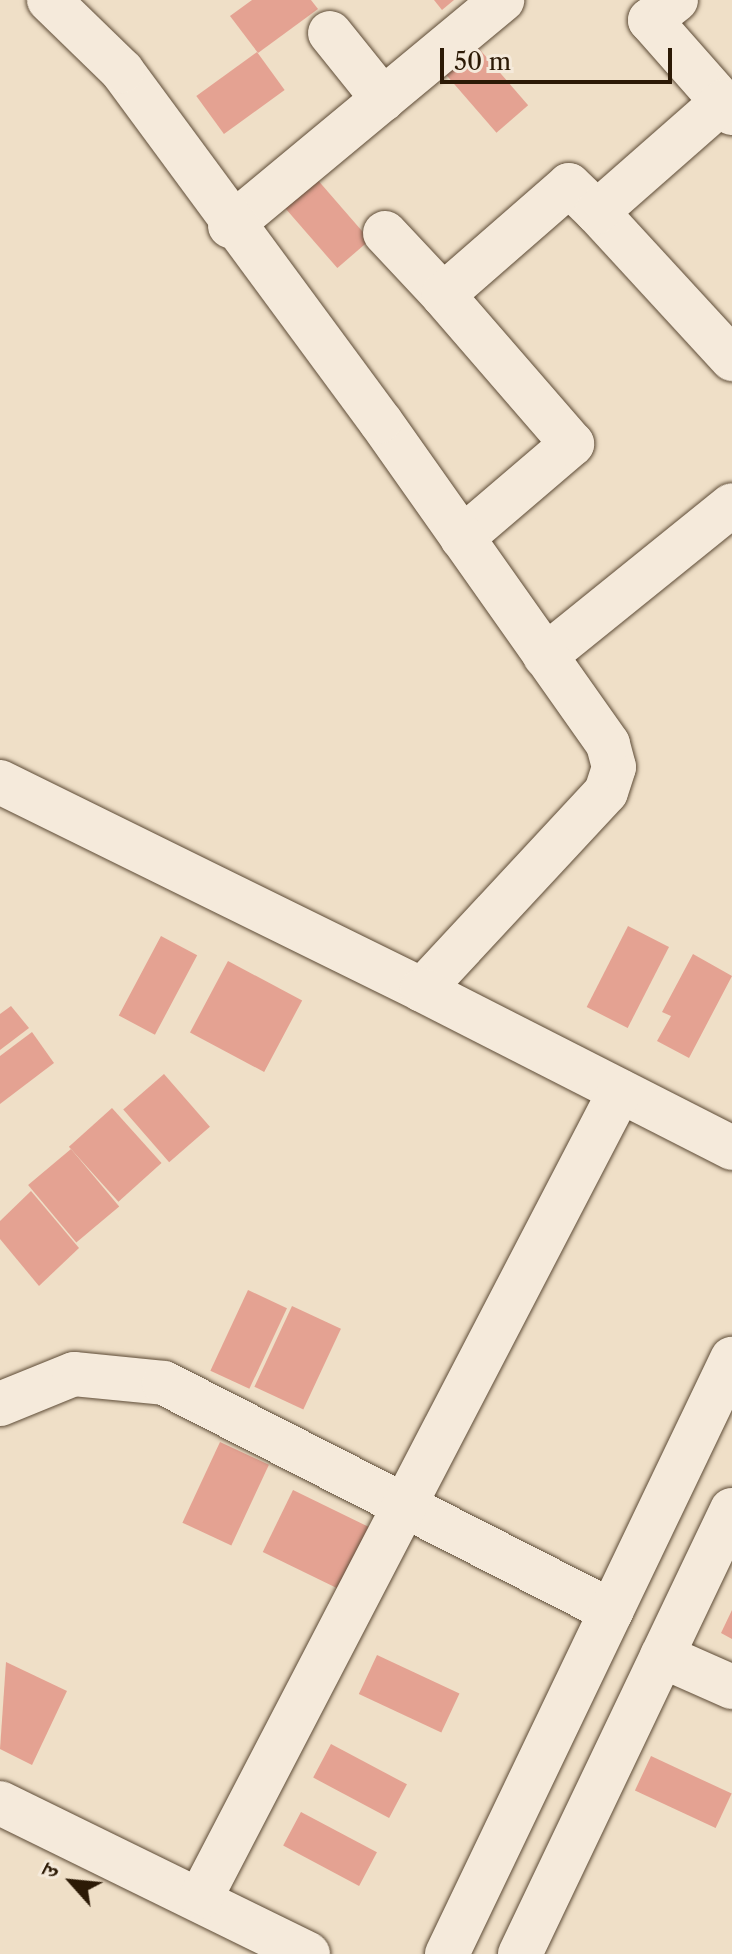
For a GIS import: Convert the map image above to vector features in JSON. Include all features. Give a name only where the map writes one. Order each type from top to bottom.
[{"type":"street","points":[[49,0],[122,71],[230,226],[462,538],[608,744],[614,767],[606,792],[422,990]]},
{"type":"street","points":[[230,226],[502,0]]},
{"type":"street","points":[[597,212],[727,107],[650,20],[676,0]]},
{"type":"street","points":[[330,33],[383,99]]},
{"type":"street","points":[[443,295],[569,185],[732,359]]},
{"type":"street","points":[[385,233],[572,444],[462,538]]},
{"type":"street","points":[[545,656],[732,505]]},
{"type":"street","points":[[0,782],[422,990],[732,1148]]},
{"type":"street","points":[[201,1897],[620,1091]]},
{"type":"street","points":[[447,1954],[732,1359]]},
{"type":"street","points":[[0,1404],[74,1374],[164,1383],[611,1611]]},
{"type":"street","points":[[520,1954],[732,1510]]},
{"type":"street","points":[[662,1656],[732,1687]]},
{"type":"street","points":[[0,1803],[201,1897],[308,1954]]},
{"type":"building","points":[[252,0],[311,0],[318,9],[258,53],[230,16]]},
{"type":"building","points":[[434,0],[454,0],[442,10]]},
{"type":"building","points":[[475,44],[528,105],[496,133],[443,72]]},
{"type":"building","points":[[257,52],[285,90],[224,134],[196,96]]},
{"type":"building","points":[[316,178],[370,240],[337,268],[284,206]]},
{"type":"building","points":[[628,926],[669,947],[628,1028],[587,1007]]},
{"type":"building","points":[[161,936],[197,955],[155,1035],[119,1015]]},
{"type":"building","points":[[693,954],[732,976],[689,1058],[657,1041],[671,1016],[662,1012]]},
{"type":"building","points":[[228,961],[302,1000],[264,1072],[190,1033]]},
{"type":"building","points":[[11,1006],[29,1028],[0,1050],[0,1014]]},
{"type":"building","points":[[32,1032],[54,1063],[0,1104],[0,1056]]},
{"type":"building","points":[[164,1074],[210,1127],[169,1162],[123,1109]]},
{"type":"building","points":[[112,1108],[162,1163],[118,1202],[69,1147]]},
{"type":"building","points":[[71,1149],[119,1206],[76,1242],[28,1185]]},
{"type":"building","points":[[31,1191],[79,1248],[39,1286],[0,1239],[0,1221]]},
{"type":"building","points":[[248,1290],[287,1308],[249,1389],[210,1371]]},
{"type":"building","points":[[292,1306],[341,1329],[303,1409],[254,1387]]},
{"type":"building","points":[[220,1442],[269,1465],[231,1545],[182,1523]]},
{"type":"building","points":[[293,1490],[372,1529],[342,1591],[263,1552]]},
{"type":"building","points":[[732,1610],[732,1639],[721,1633]]},
{"type":"building","points":[[377,1655],[459,1693],[441,1732],[359,1694]]},
{"type":"building","points":[[6,1662],[67,1691],[32,1765],[0,1749]]},
{"type":"building","points":[[331,1744],[407,1784],[389,1818],[313,1778]]},
{"type":"building","points":[[651,1756],[732,1794],[716,1828],[635,1790]]},
{"type":"building","points":[[301,1812],[377,1852],[359,1886],[283,1846]]}]
